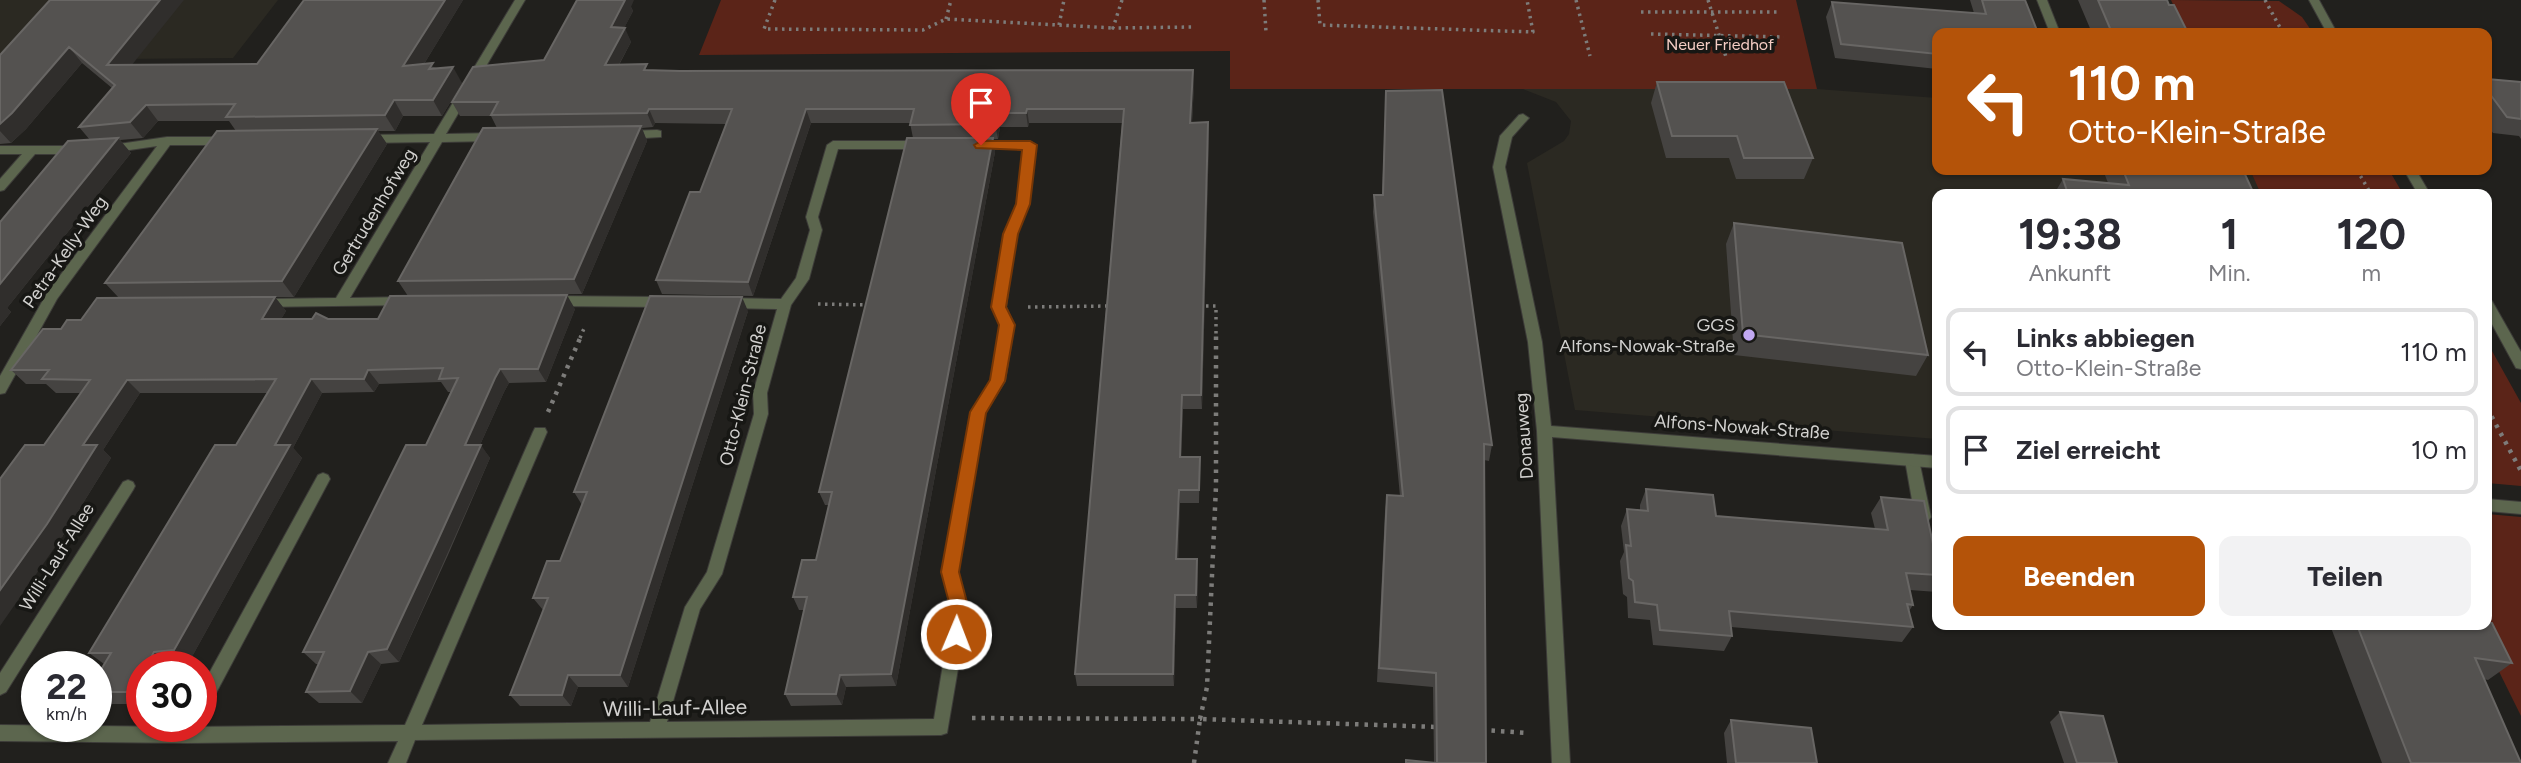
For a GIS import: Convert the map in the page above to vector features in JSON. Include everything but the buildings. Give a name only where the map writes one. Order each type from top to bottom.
[{"type":"street","name":"Gertrudenhofweg","points":[[340,303],[520,0]]},
{"type":"street","points":[[2042,0],[2053,28]]},
{"type":"street","points":[[2314,0],[2329,28]]},
{"type":"street","name":"Donauweg","points":[[1523,118],[1506,136],[1499,167],[1535,342],[1544,431],[1561,763]]},
{"type":"street","points":[[616,135],[657,134]]},
{"type":"street","name":"Gertrudenhofweg","points":[[344,140],[507,137]]},
{"type":"street","points":[[0,150],[108,150],[167,141],[237,141]]},
{"type":"street","name":"Petra-Kelly-Weg","points":[[0,389],[52,296],[167,141]]},
{"type":"street","name":"Otto-Klein-Straße","points":[[656,731],[693,607],[714,574],[761,414],[760,393],[785,304],[802,279],[816,230],[812,217],[834,145],[938,145]]},
{"type":"street","points":[[941,727],[960,610],[950,572],[978,412],[998,381],[1007,325],[999,307],[1010,234],[1023,204],[1030,145],[964,145]]},
{"type":"street","points":[[0,187],[32,150]]},
{"type":"street","points":[[541,301],[676,302]]},
{"type":"street","name":"Gertrudenhofweg","points":[[245,304],[421,302]]},
{"type":"street","points":[[717,303],[785,304]]},
{"type":"street","points":[[2492,313],[2521,364]]},
{"type":"street","name":"Alfons-Nowak-Straße","points":[[1544,431],[1932,462]]},
{"type":"street","points":[[397,763],[540,432]]},
{"type":"street","points":[[1912,460],[1928,538]]},
{"type":"street","points":[[217,675],[323,479]]},
{"type":"street","name":"Willi-Lauf-Allee","points":[[0,687],[128,486]]},
{"type":"street","points":[[2492,505],[2521,508]]},
{"type":"street","name":"Willi-Lauf-Allee","points":[[217,731],[656,731],[941,727]]},
{"type":"street","name":"Willi-Lauf-Allee","points":[[0,733],[126,732]]},
{"type":"path","points":[[775,0],[764,29],[923,30],[946,19],[1113,28],[1192,27]]},
{"type":"path","points":[[946,19],[951,0]]},
{"type":"path","points":[[1059,25],[1064,0]]},
{"type":"path","points":[[1113,28],[1122,0]]},
{"type":"path","points":[[1265,0],[1266,33]]},
{"type":"path","points":[[1318,0],[1320,25],[1533,32],[1527,0]]},
{"type":"path","points":[[1576,0],[1590,56]]},
{"type":"path","points":[[1708,0],[1726,57]]},
{"type":"path","points":[[2265,0],[2280,28]]},
{"type":"path","points":[[1641,12],[1780,12]]},
{"type":"path","points":[[1651,34],[1784,37]]},
{"type":"path","points":[[540,432],[594,301]]},
{"type":"path","points":[[1194,763],[1207,687],[1216,486],[1216,306]]},
{"type":"path","points":[[2492,417],[2521,471]]},
{"type":"path","points":[[941,727],[965,718],[1200,719],[1445,727]]},
{"type":"path","points":[[1472,729],[1558,734]]},
{"type":"shaded area","points":[[0,0],[278,0],[233,58],[0,60]]},
{"type":"shaded area","name":"GGS Alfons-Nowak-Straße","points":[[1523,89],[1817,89],[1932,98],[1932,175],[2252,175],[2260,189],[1932,189],[1932,439],[1575,410],[1527,163],[1564,141],[1569,134],[1571,121],[1556,102]]},
{"type":"green space","name":"Neuer Friedhof","points":[[721,0],[1796,0],[1817,89],[1230,89],[1230,51],[699,55]]},
{"type":"green space","points":[[2171,0],[2279,1],[2302,17],[2310,28],[2184,28]]},
{"type":"green space","points":[[2252,175],[2392,175],[2400,189],[2259,189]]},
{"type":"green space","points":[[2492,351],[2521,403],[2521,486],[2492,483]]},
{"type":"green space","points":[[2492,514],[2521,517],[2521,716],[2478,630],[2492,630]]},
{"type":"place","name":"GGS Alfons-Nowak-Straße","points":[[1749,335]]},
{"type":"route","points":[[956,634],[960,610],[950,572],[978,412],[998,381],[1007,325],[999,307],[1010,234],[1023,204],[1030,145],[981,145]]}]
